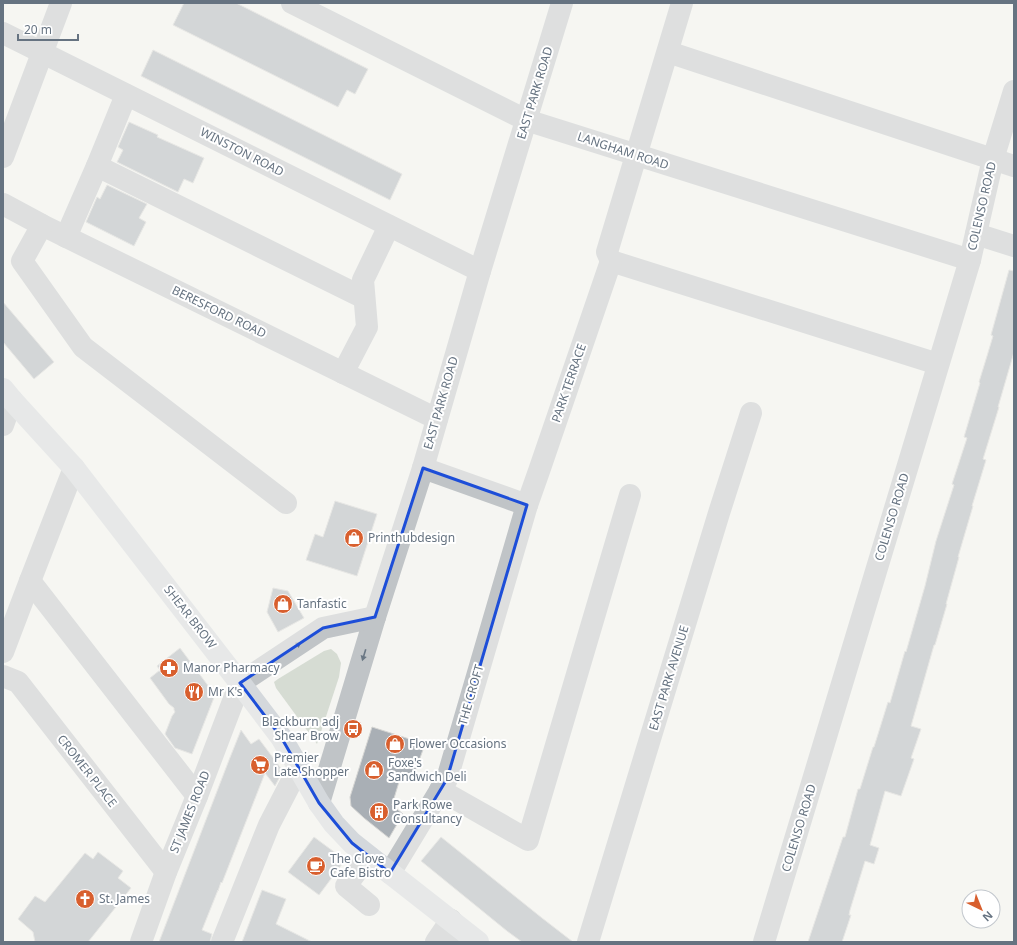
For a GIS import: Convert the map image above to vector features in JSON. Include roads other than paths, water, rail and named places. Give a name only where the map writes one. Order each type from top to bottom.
[{"type":"main road","name":"SHEAR BROW","points":[[7,394],[74,468],[240,683],[281,737],[319,802],[334,824],[352,843],[478,942]]},
{"type":"street","points":[[3,157],[62,3]]},
{"type":"street","name":"LANGHAM ROAD","points":[[292,3],[526,120],[970,260]]},
{"type":"street","name":"EAST PARK ROAD","points":[[319,802],[375,617],[423,468],[480,271],[562,3]]},
{"type":"street","points":[[682,3],[607,252],[611,260],[938,364]]},
{"type":"street","name":"WINSTON ROAD","points":[[3,34],[480,271]]},
{"type":"street","points":[[668,52],[1014,166]]},
{"type":"street","name":"COLENSO ROAD","points":[[764,942],[970,260],[993,159],[1014,91]]},
{"type":"street","points":[[66,237],[126,95]]},
{"type":"street","points":[[97,166],[364,298]]},
{"type":"street","name":"BERESFORD ROAD","points":[[3,204],[66,237],[436,419]]},
{"type":"street","points":[[42,225],[22,261],[83,346],[286,503]]},
{"type":"street","points":[[343,373],[366,327],[363,280],[389,226]]},
{"type":"street","points":[[976,234],[1014,246]]},
{"type":"street","name":"PARK TERRACE","points":[[527,505],[540,471],[611,260]]},
{"type":"street","points":[[3,424],[7,394]]},
{"type":"street","name":"EAST PARK AVENUE","points":[[588,942],[719,513],[751,414]]},
{"type":"street","points":[[3,652],[74,468]]},
{"type":"street","points":[[423,468],[527,505]]},
{"type":"street","points":[[440,790],[528,840],[630,495]]},
{"type":"street","name":"THE CROFT","points":[[390,873],[447,779],[527,505]]},
{"type":"street","points":[[30,580],[197,796]]},
{"type":"street","points":[[240,683],[322,628],[375,617]]},
{"type":"street","name":"CROMER PLACE","points":[[3,676],[18,682],[166,872]]},
{"type":"street","name":"ST JAMES ROAD","points":[[141,942],[166,872],[240,683]]},
{"type":"street","points":[[222,942],[268,825],[299,767]]},
{"type":"street","points":[[368,856],[346,886],[369,905]]},
{"type":"street","points":[[436,942],[451,920]]},
{"type":"street","points":[[451,920],[457,942]]},
{"type":"place","name":"Printhubdesign","points":[[354,538]]},
{"type":"place","name":"Tanfastic","points":[[283,604]]},
{"type":"place","name":"Manor Pharmacy","points":[[169,668]]},
{"type":"place","name":"Mr K's","points":[[194,692]]},
{"type":"place","name":"Blackburn adj Shear Brow","points":[[353,729]]},
{"type":"place","name":"Flower Occasions","points":[[395,744]]},
{"type":"place","name":"Premier Late Shopper","points":[[260,765]]},
{"type":"place","name":"Foxe's Sandwich Deli","points":[[374,770]]},
{"type":"place","name":"Park Rowe Consultancy","points":[[379,812]]},
{"type":"place","name":"The Clove Cafe Bistro","points":[[316,866]]},
{"type":"place","name":"St. James","points":[[85,899]]}]
